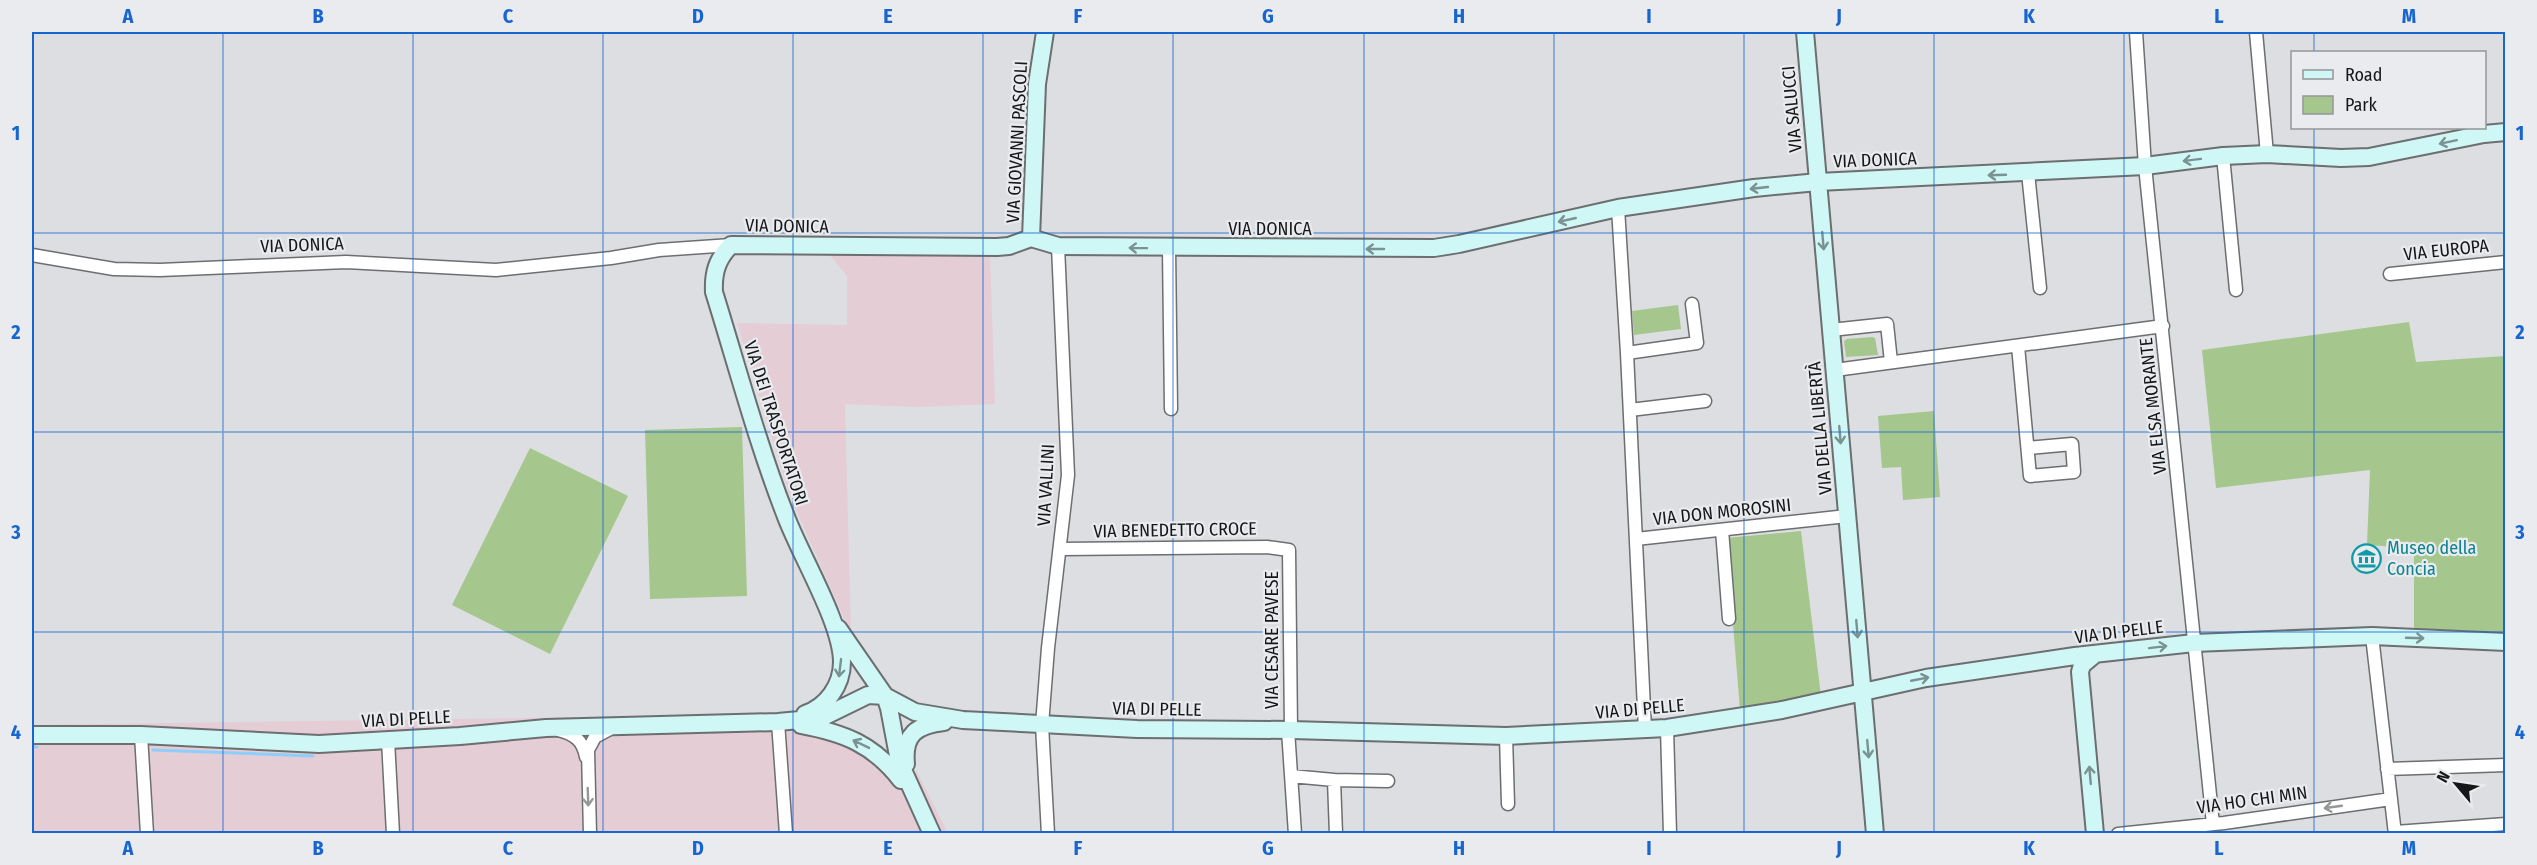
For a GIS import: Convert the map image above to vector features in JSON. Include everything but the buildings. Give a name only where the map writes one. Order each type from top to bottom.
[{"type":"street","name":"VIA GIOVANNI PASCOLI","points":[[1032,237],[1037,84],[1044,40],[1057,32]]},
{"type":"street","name":"VIA SALUCCI","points":[[1805,32],[1818,182]]},
{"type":"street","name":"VIA ELSA MORANTE","points":[[2136,32],[2145,166],[2194,643],[2221,827]]},
{"type":"street","points":[[2256,32],[2267,154]]},
{"type":"street","name":"VIA DONICA","points":[[32,255],[114,269],[346,262],[496,270],[611,258],[670,248],[731,245],[997,247],[1009,246],[1032,237],[1058,246],[1434,248],[1618,208],[1744,189],[1818,182],[2145,166],[2223,156],[2267,154],[2341,158],[2369,157],[2484,134],[2505,132]]},
{"type":"street","points":[[2223,156],[2236,290]]},
{"type":"street","points":[[2028,173],[2040,288]]},
{"type":"street","name":"VIA DELLA LIBERTÀ","points":[[1818,182],[1861,670],[1871,689],[1875,834]]},
{"type":"street","points":[[1618,208],[1645,730]]},
{"type":"street","name":"VIA DEI TRASPORTATORI","points":[[731,245],[718,262],[714,272],[714,292],[785,514],[828,612],[841,650],[842,664],[836,685],[819,709],[780,722]]},
{"type":"street","name":"VIA VALLINI","points":[[1048,834],[1042,725],[1048,648],[1068,476],[1058,246]]},
{"type":"street","points":[[1169,248],[1171,409]]},
{"type":"street","name":"VIA EUROPA","points":[[2390,274],[2505,262]]},
{"type":"street","points":[[1627,353],[1697,343],[1692,304]]},
{"type":"street","points":[[1831,330],[1887,324],[1891,362]]},
{"type":"street","points":[[1835,370],[2163,326]]},
{"type":"street","points":[[2018,346],[2028,448]]},
{"type":"street","points":[[1630,410],[1705,401]]},
{"type":"street","name":"VIA DON MOROSINI","points":[[1636,539],[1847,516]]},
{"type":"street","points":[[1722,530],[1729,619]]},
{"type":"street","name":"VIA BENEDETTO CROCE","points":[[1061,549],[1267,547],[1289,550]]},
{"type":"street","name":"VIA CESARE PAVESE","points":[[1289,550],[1289,730],[1295,834]]},
{"type":"street","name":"VIA DEI TRASPORTATORI","points":[[828,612],[885,696]]},
{"type":"street","points":[[2372,636],[2395,833],[2505,824]]},
{"type":"street","name":"VIA DI PELLE","points":[[32,735],[141,735],[319,744],[546,728],[780,722],[821,718],[862,696],[885,696],[915,712],[963,720],[1137,729],[1289,730],[1506,736],[1667,728],[1782,710],[1926,678],[2194,643],[2372,636],[2505,642]]},
{"type":"street","points":[[2095,834],[2080,672],[2082,665],[2097,654]]},
{"type":"street","points":[[885,696],[890,708],[899,761],[932,834]]},
{"type":"street","points":[[916,800],[907,767],[906,748],[909,740],[916,730],[930,724],[963,720]]},
{"type":"street","points":[[780,722],[786,834]]},
{"type":"street","name":"VIA DI PELLE","points":[[780,722],[820,729],[875,751],[887,762],[916,800]]},
{"type":"street","points":[[587,761],[590,744],[598,735],[610,729],[630,727]]},
{"type":"street","points":[[546,728],[576,737],[583,745],[587,761],[590,834]]},
{"type":"street","points":[[1667,728],[1670,834]]},
{"type":"street","points":[[141,735],[147,834]]},
{"type":"street","points":[[1506,736],[1508,804]]},
{"type":"street","points":[[388,740],[393,834]]},
{"type":"street","points":[[2387,769],[2505,765]]},
{"type":"street","points":[[1291,776],[1388,782]]},
{"type":"street","points":[[1334,780],[1336,834]]},
{"type":"street","name":"VIA HO CHI MIN","points":[[2118,834],[2221,827],[2391,799]]},
{"type":"shaded area","points":[[829,254],[990,255],[995,404],[916,407],[845,404],[851,634],[789,494],[737,323],[847,325],[847,276]]},
{"type":"shaded area","points":[[798,714],[917,772],[948,833],[32,833],[32,725]]},
{"type":"green space","points":[[1678,305],[1681,329],[1634,335],[1632,311]]},
{"type":"green space","points":[[2409,322],[2416,362],[2505,356],[2505,632],[2414,629],[2414,548],[2367,545],[2370,470],[2216,488],[2202,350]]},
{"type":"green space","points":[[1875,338],[1878,355],[1846,357],[1844,341]]},
{"type":"green space","points":[[1934,411],[1940,497],[1903,500],[1901,467],[1882,468],[1878,416]]},
{"type":"green space","points":[[742,427],[747,596],[650,599],[645,430]]},
{"type":"green space","points":[[530,448],[628,496],[550,654],[452,605]]},
{"type":"green space","points":[[1801,531],[1821,696],[1740,710],[1726,538]]},
{"type":"waterway","points":[[32,747],[37,747]]},
{"type":"waterway","points":[[153,750],[313,756]]},
{"type":"place","name":"Museo della Concia","points":[[2366,558]]}]
